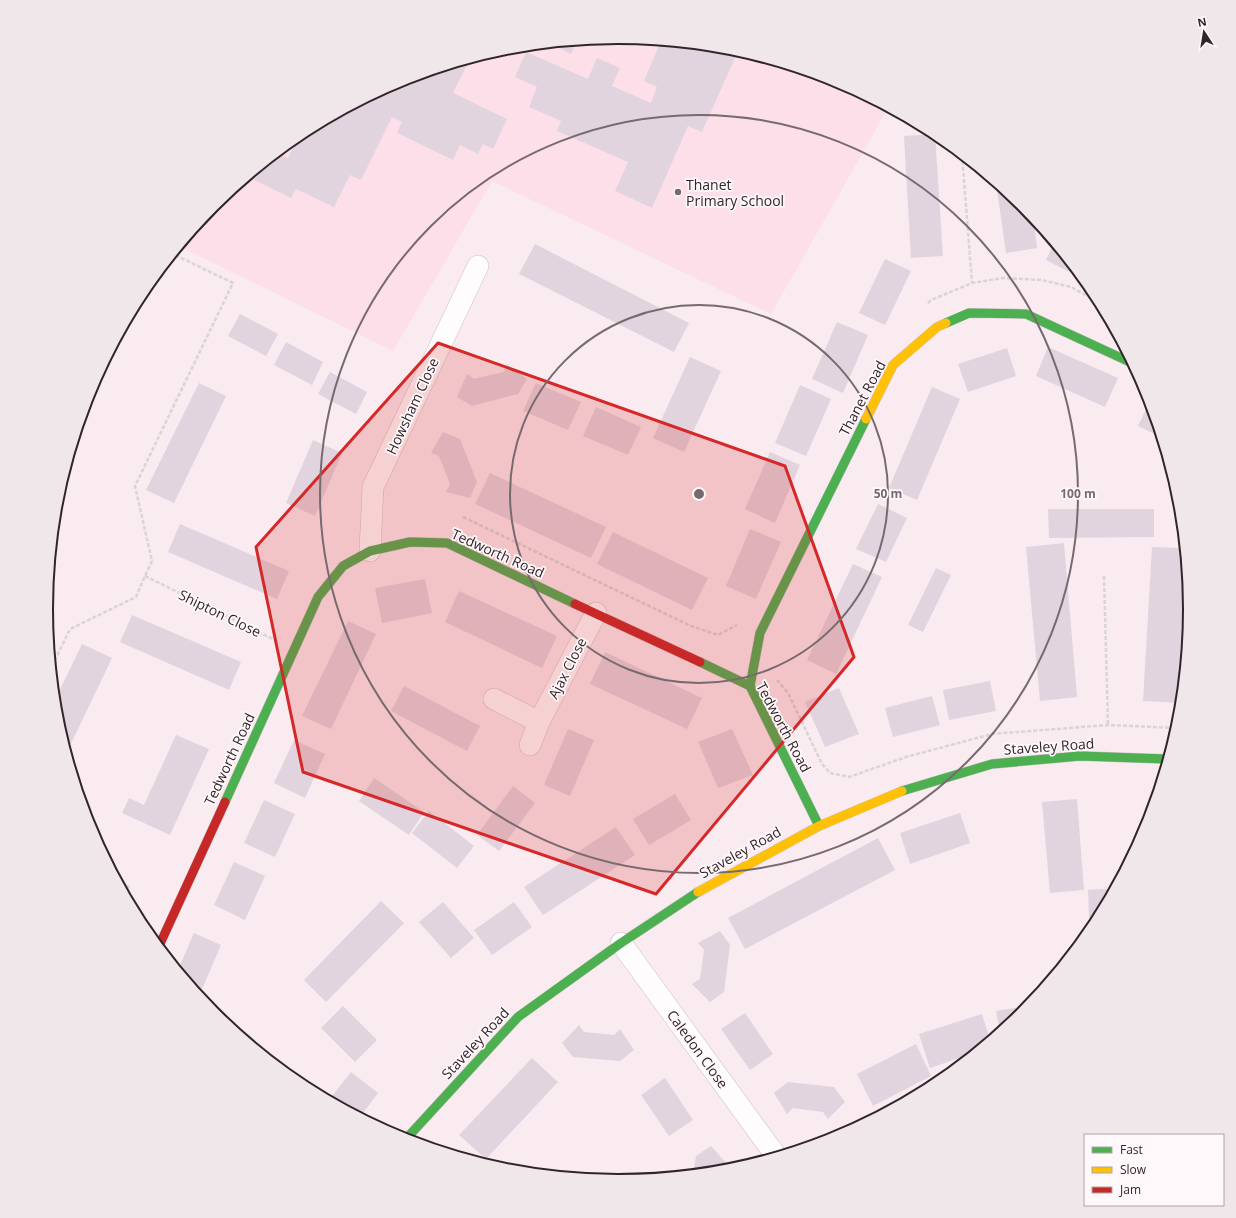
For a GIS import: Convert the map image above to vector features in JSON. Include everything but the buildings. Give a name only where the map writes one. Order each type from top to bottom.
[{"type":"street","name":"Howsham Close","points":[[370,551],[373,487],[478,266]]},
{"type":"street","name":"Thanet Road","points":[[750,686],[760,633],[893,365],[937,327],[969,313],[1026,314],[1125,360]]},
{"type":"street","name":"Tedworth Road","points":[[161,940],[318,597],[343,566],[370,551],[410,542],[447,543],[750,686],[819,826]]},
{"type":"street","name":"Ajax Close","points":[[530,745],[539,722],[596,613]]},
{"type":"street","points":[[494,699],[539,722]]},
{"type":"street","name":"Staveley Road","points":[[410,1134],[518,1017],[621,943],[708,885],[819,826],[904,790],[992,764],[1080,756],[1163,759]]},
{"type":"street","name":"Caledon Close","points":[[621,943],[773,1152]]},
{"type":"path","points":[[962,161],[972,283]]},
{"type":"path","points":[[55,659],[70,629],[136,597],[152,561],[135,486],[233,283],[177,256]]},
{"type":"path","points":[[926,306],[931,300],[972,283],[1003,278],[1042,280],[1071,287],[1089,297]]},
{"type":"path","points":[[463,517],[691,626],[718,635],[741,623]]},
{"type":"path","name":"Shipton Close","points":[[145,576],[295,650]]},
{"type":"path","points":[[1104,576],[1108,725]]},
{"type":"path","points":[[756,655],[788,693],[822,764],[830,773],[849,776],[906,757],[992,734],[1108,725],[1170,728]]},
{"type":"highlighted area","points":[[438,343],[785,466],[854,657],[656,894],[303,772],[256,547]]},
{"type":"shaded area","name":"Thanet Primary School","points":[[618,44],[655,45],[692,49],[764,63],[800,74],[834,87],[868,102],[886,112],[771,314],[492,181],[393,351],[183,248],[218,209],[245,184],[274,161],[304,139],[368,102],[436,74],[472,63],[544,49],[581,45]]},
{"type":"traffic: fast","points":[[946,323],[969,313],[1026,314],[1125,360]]},
{"type":"traffic: fast","points":[[750,686],[760,633],[866,419]]},
{"type":"traffic: fast","points":[[225,802],[318,597],[343,566],[370,551],[410,542],[447,543],[575,604]]},
{"type":"traffic: fast","points":[[700,662],[750,686],[819,826]]},
{"type":"traffic: fast","points":[[902,791],[992,764],[1080,756],[1163,759]]},
{"type":"traffic: fast","points":[[410,1134],[518,1017],[621,943],[698,892]]},
{"type":"traffic: slow","points":[[866,419],[893,365],[937,327],[946,323]]},
{"type":"traffic: slow","points":[[698,892],[819,826],[902,791]]},
{"type":"traffic: jam","points":[[575,604],[700,662]]},
{"type":"traffic: jam","points":[[161,941],[225,802]]},
{"type":"place","name":"Thanet Primary School","points":[[678,192]]}]
